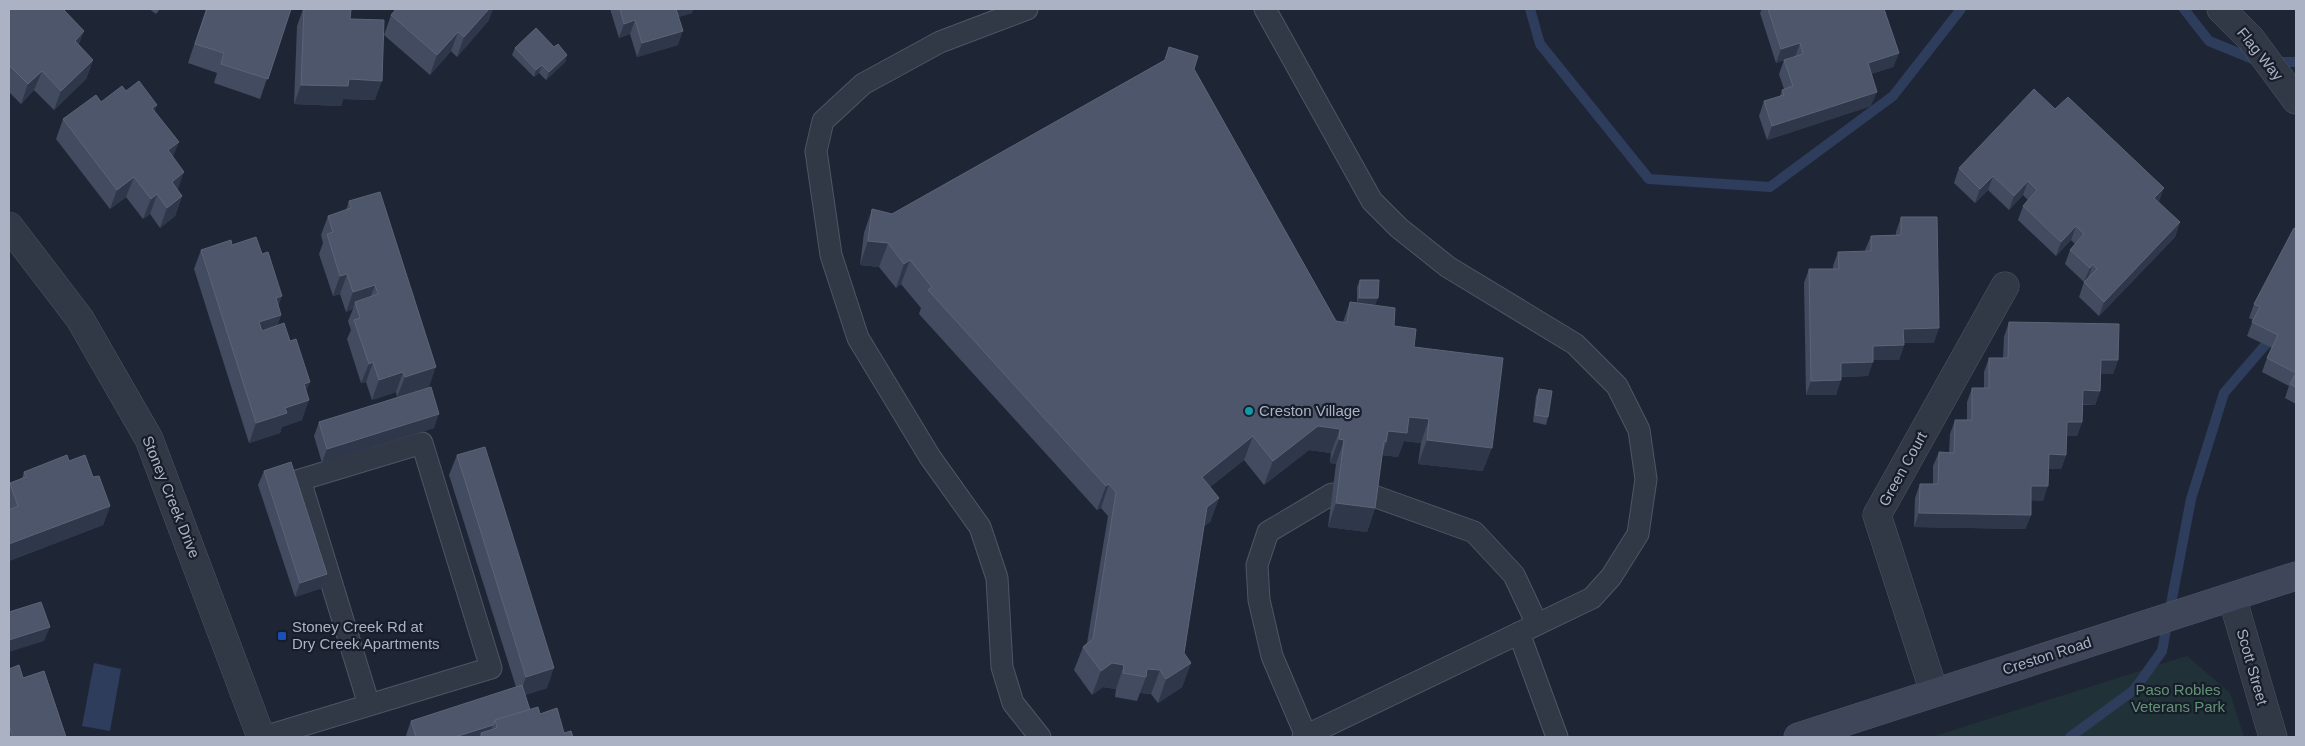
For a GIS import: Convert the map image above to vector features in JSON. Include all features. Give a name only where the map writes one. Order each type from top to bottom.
[{"type":"main road","name":"Creston Road","points":[[1798,737],[2296,576]]},
{"type":"street","name":"Flag Way","points":[[2221,9],[2251,39],[2296,100]]},
{"type":"street","name":"Stoney Creek Drive","points":[[9,226],[80,319],[150,439],[263,737]]},
{"type":"street","name":"Green Court","points":[[1934,692],[1877,515],[2005,286]]},
{"type":"street","name":"Scott Street","points":[[2232,597],[2273,737]]},
{"type":"lane","points":[[1027,9],[940,42],[863,84],[823,120],[816,151],[831,255],[858,338],[930,457],[980,527],[997,578],[1002,667],[1012,702],[1040,737]]},
{"type":"lane","points":[[1265,9],[1372,201],[1399,228],[1448,267],[1575,344],[1617,386],[1639,430],[1646,479],[1638,534],[1611,577],[1592,598],[1305,737],[1272,656],[1259,600],[1257,565],[1268,532],[1332,494]]},
{"type":"lane","points":[[263,737],[369,705],[491,668],[422,442],[300,480],[369,705]]},
{"type":"lane","points":[[1371,495],[1474,532],[1514,575],[1557,737]]},
{"type":"green space","name":"Paso Robles Veterans Park","points":[[2187,656],[2230,693],[2244,737],[1932,737]]},
{"type":"water","points":[[94,663],[121,669],[110,731],[82,726]]},
{"type":"building","points":[[9,9],[63,9],[84,31],[75,41],[93,60],[61,91],[42,71],[28,84],[9,65]]},
{"type":"building","points":[[207,9],[291,9],[268,79],[221,64],[224,53],[195,44]]},
{"type":"building","points":[[304,9],[351,9],[350,19],[384,20],[382,81],[349,79],[348,86],[301,85]]},
{"type":"building","points":[[396,9],[489,9],[464,37],[458,32],[437,55],[391,15]]},
{"type":"building","points":[[620,9],[676,9],[683,31],[642,43],[635,20],[624,24]]},
{"type":"building","points":[[1768,9],[1884,9],[1899,53],[1868,63],[1877,92],[1772,126],[1764,101],[1784,95],[1782,90],[1793,86],[1784,60],[1803,54],[1800,43],[1781,49]]},
{"type":"building","points":[[536,28],[554,47],[558,44],[567,55],[549,72],[542,65],[536,70],[515,48]]},
{"type":"building","name":"Creston Village","points":[[1169,47],[1198,56],[1194,69],[1336,321],[1347,323],[1350,302],[1395,308],[1394,326],[1416,329],[1414,347],[1503,358],[1492,448],[1427,440],[1429,419],[1409,417],[1407,433],[1388,431],[1386,442],[1384,441],[1375,508],[1336,503],[1344,440],[1339,439],[1340,429],[1318,426],[1273,461],[1253,436],[1202,477],[1219,498],[1207,507],[1184,653],[1191,663],[1166,679],[1160,670],[1147,669],[1146,677],[1123,673],[1124,665],[1112,663],[1101,671],[1083,647],[1093,639],[1116,492],[1109,484],[1106,486],[928,290],[932,287],[910,260],[904,264],[888,243],[868,241],[872,209],[892,214],[1165,60]]},
{"type":"building","points":[[139,81],[157,105],[152,108],[179,142],[168,150],[184,172],[172,182],[182,196],[167,208],[157,194],[151,199],[134,177],[117,190],[63,119],[96,95],[101,102],[122,86],[126,91]]},
{"type":"building","points":[[2034,89],[2055,109],[2068,97],[2164,188],[2154,198],[2180,222],[2104,302],[2084,282],[2097,269],[2093,264],[2090,268],[2070,250],[2084,234],[2076,226],[2061,242],[2023,206],[2037,190],[2028,181],[2014,196],[1993,176],[1980,189],[1959,168]]},
{"type":"building","points":[[380,192],[436,367],[405,377],[403,372],[379,380],[373,362],[369,364],[354,320],[360,318],[355,302],[378,294],[375,285],[353,292],[347,274],[340,276],[327,234],[333,232],[328,216],[351,208],[349,201]]},
{"type":"building","points":[[1901,217],[1937,217],[1939,328],[1903,329],[1904,345],[1873,346],[1873,362],[1841,363],[1841,380],[1811,381],[1809,269],[1839,269],[1838,252],[1871,251],[1871,236],[1901,235]]},
{"type":"building","points":[[2294,228],[2296,229],[2296,373],[2267,358],[2278,335],[2252,322],[2260,307],[2254,304]]},
{"type":"building","points":[[256,237],[262,254],[268,252],[282,296],[276,298],[281,315],[259,322],[262,331],[284,323],[290,341],[296,339],[310,382],[304,384],[309,400],[285,408],[287,413],[256,423],[201,250],[231,240],[232,245]]},
{"type":"building","points":[[1360,280],[1379,280],[1378,298],[1359,298]]},
{"type":"building","points":[[2009,322],[2119,324],[2118,360],[2101,360],[2100,391],[2083,390],[2082,422],[2067,422],[2066,455],[2049,454],[2048,486],[2031,486],[2031,515],[1919,513],[1920,484],[1938,484],[1939,452],[1954,453],[1955,420],[1972,420],[1972,388],[1989,388],[1989,358],[2008,358]]},
{"type":"building","points":[[2296,373],[2296,387],[2290,384]]},
{"type":"building","points":[[431,387],[439,414],[327,449],[319,422]]},
{"type":"building","points":[[1539,389],[1552,391],[1548,417],[1535,415]]},
{"type":"building","points":[[485,447],[554,668],[526,677],[457,455]]},
{"type":"building","points":[[67,455],[69,461],[85,455],[93,477],[99,476],[110,506],[9,544],[9,510],[18,506],[10,483],[26,477],[24,472]]},
{"type":"building","points":[[291,462],[327,574],[300,583],[264,471]]},
{"type":"building","points":[[41,602],[50,627],[9,640],[9,612]]},
{"type":"building","points":[[19,665],[23,678],[44,671],[66,737],[13,737],[9,725],[9,669]]},
{"type":"building","points":[[522,685],[530,710],[495,720],[493,725],[455,737],[416,737],[411,721]]},
{"type":"building","points":[[538,707],[540,714],[557,708],[564,733],[571,731],[573,737],[482,737],[481,733],[497,728],[495,720]]},
{"type":"waterway","points":[[1530,9],[1540,44],[1649,179],[1770,187],[1893,96],[1961,9]]},
{"type":"waterway","points":[[2184,9],[2209,41],[2258,61]]},
{"type":"waterway","points":[[2272,62],[2296,62]]},
{"type":"waterway","points":[[2070,737],[2134,690],[2162,651],[2191,499],[2224,393],[2273,336]]},
{"type":"place","name":"Creston Village","points":[[1249,411]]},
{"type":"place","name":"Stoney Creek Rd at Dry Creek Apartments","points":[[282,636]]}]
